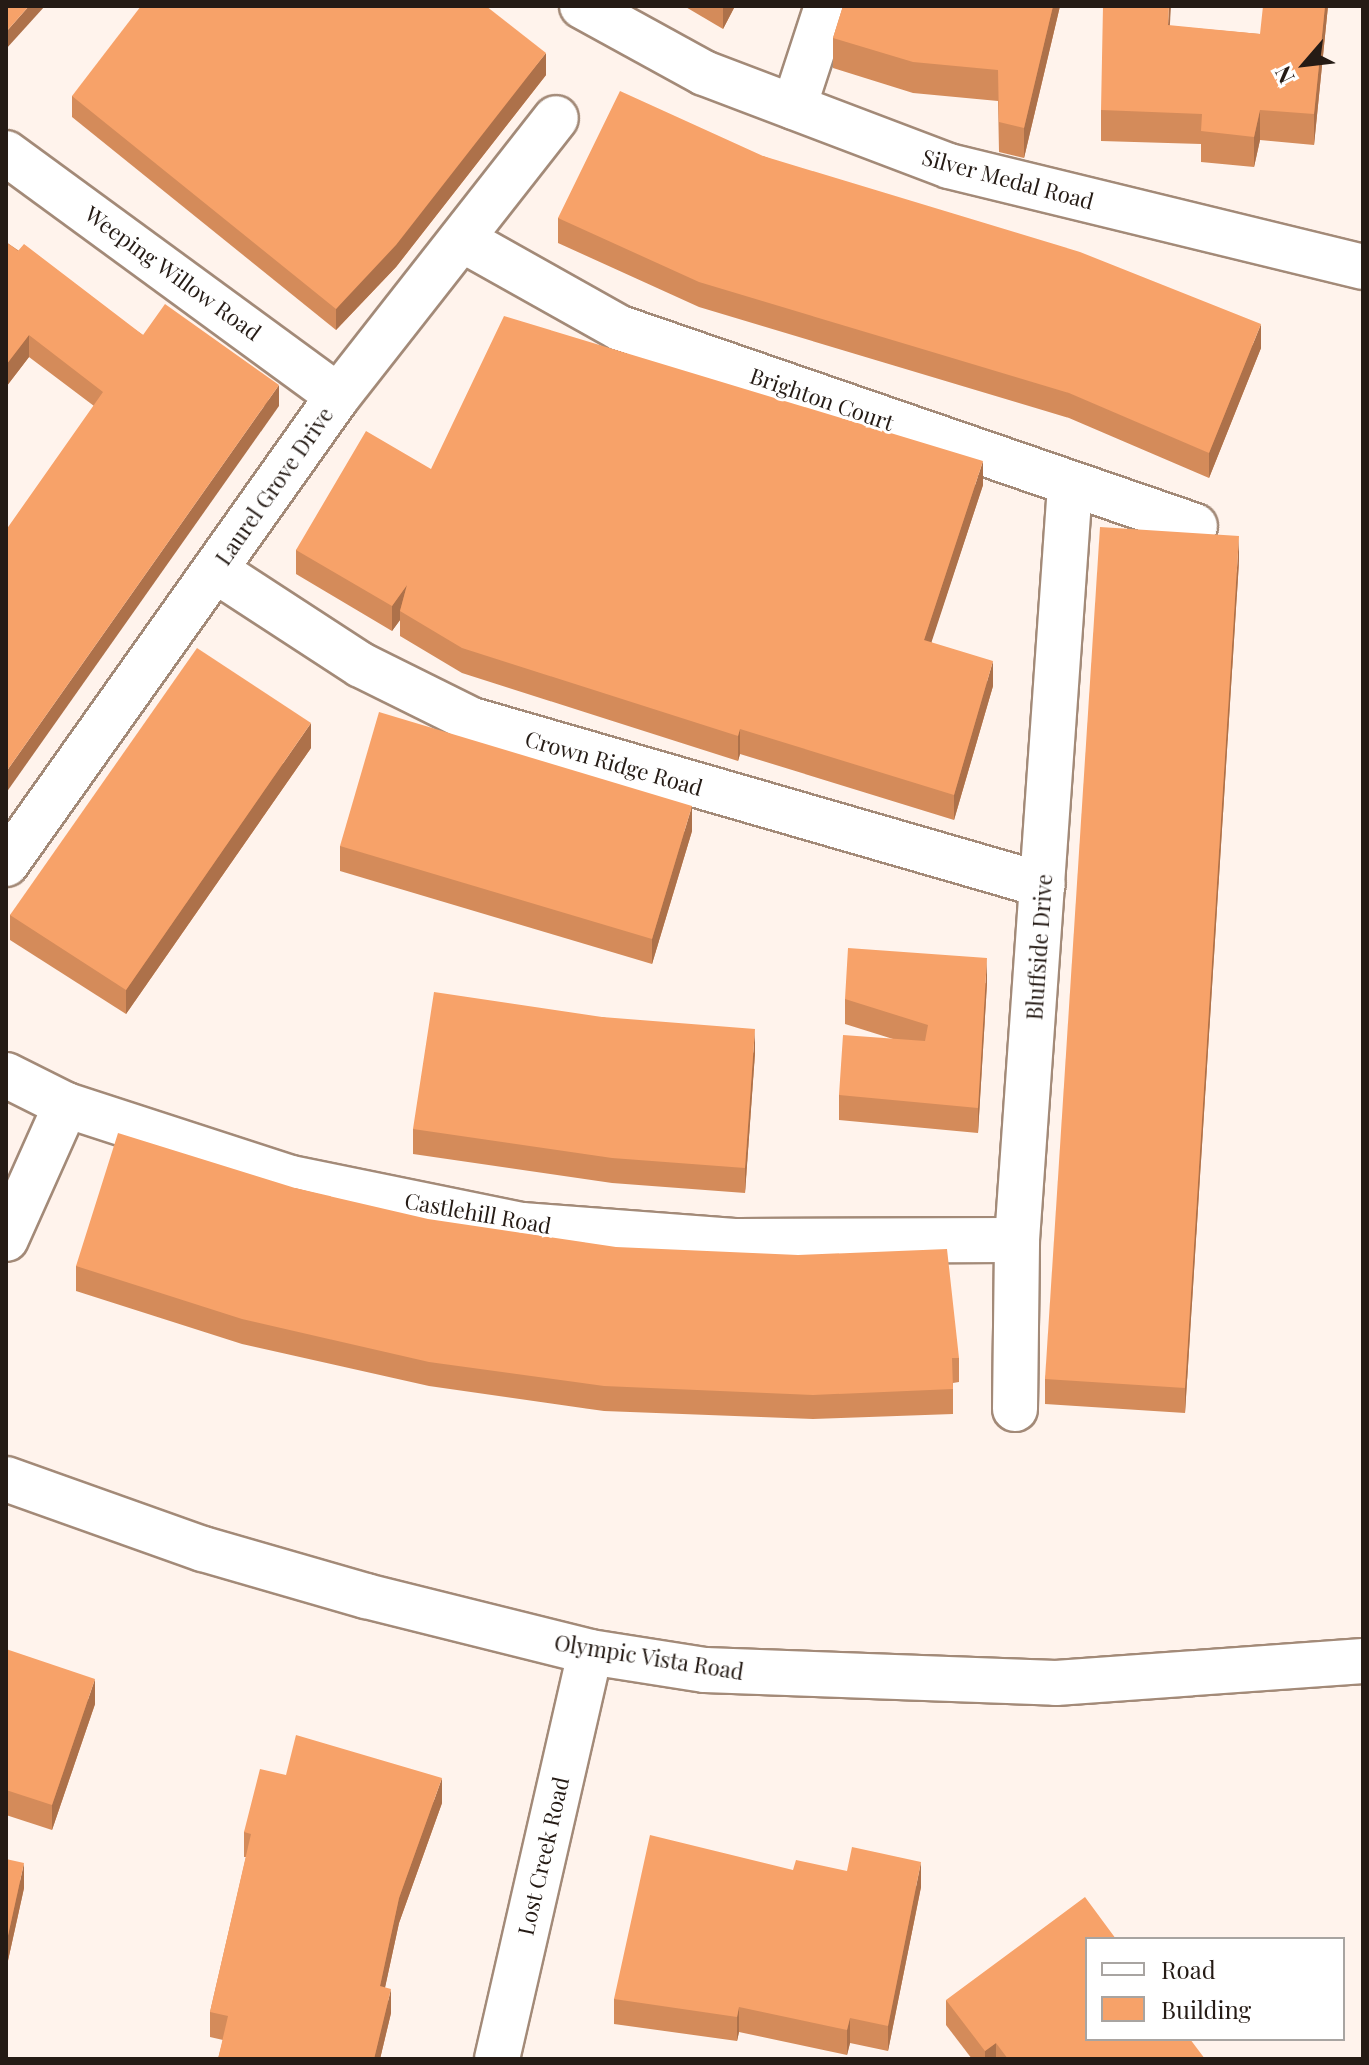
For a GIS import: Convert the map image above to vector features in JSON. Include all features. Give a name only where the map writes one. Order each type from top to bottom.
[{"type":"street","name":"Silver Medal Road","points":[[582,6],[704,73],[949,166],[1363,267]]},
{"type":"street","points":[[794,107],[827,6]]},
{"type":"street","name":"Laurel Grove Drive","points":[[6,864],[338,396],[556,118]]},
{"type":"street","name":"Weeping Willow Road","points":[[6,153],[338,396]]},
{"type":"street","name":"Brighton Court","points":[[463,240],[620,328],[1070,486],[1195,526]]},
{"type":"street","name":"Bluffside Drive","points":[[1015,1409],[1017,1240],[1070,486]]},
{"type":"street","name":"Crown Ridge Road","points":[[215,570],[361,665],[472,720],[1043,885]]},
{"type":"street","name":"Castlehill Road","points":[[6,1075],[66,1105],[291,1178],[522,1225],[737,1241],[1017,1240]]},
{"type":"street","points":[[6,1239],[66,1105]]},
{"type":"street","name":"Olympic Vista Road","points":[[6,1479],[203,1549],[590,1652],[705,1670],[934,1682],[1056,1683],[1363,1661]]},
{"type":"street","name":"Lost Creek Road","points":[[497,2059],[590,1652]]},
{"type":"building","points":[[6,6],[29,6],[6,32]]},
{"type":"building","points":[[141,6],[486,6],[546,53],[396,245],[336,309],[72,96]]},
{"type":"building","points":[[843,6],[1053,6],[1024,128],[999,122],[998,70],[913,62],[833,38]]},
{"type":"building","points":[[1103,6],[1169,6],[1168,25],[1260,34],[1263,6],[1325,6],[1314,114],[1260,110],[1254,137],[1201,131],[1202,114],[1101,110]]},
{"type":"building","points":[[620,91],[763,156],[1080,252],[1261,324],[1209,453],[1069,393],[699,282],[558,218]]},
{"type":"building","points":[[6,242],[18,251],[24,244],[143,335],[165,304],[279,385],[6,772],[6,530],[103,392],[29,335],[6,365]]},
{"type":"building","points":[[504,316],[983,461],[924,640],[993,661],[954,795],[740,729],[738,736],[462,648],[400,611],[407,585],[392,606],[296,550],[366,431],[431,469]]},
{"type":"building","points":[[1100,527],[1239,536],[1185,1388],[1045,1379]]},
{"type":"building","points":[[197,648],[311,723],[126,990],[10,915]]},
{"type":"building","points":[[379,712],[692,806],[652,939],[340,846]]},
{"type":"building","points":[[848,948],[987,958],[978,1108],[839,1095],[843,1035],[925,1041],[928,1025],[845,999]]},
{"type":"building","points":[[434,992],[602,1017],[755,1029],[745,1168],[612,1158],[413,1129]]},
{"type":"building","points":[[118,1133],[295,1188],[428,1219],[616,1247],[798,1255],[947,1249],[959,1358],[952,1358],[953,1389],[813,1395],[604,1386],[429,1362],[242,1319],[76,1266]]},
{"type":"building","points":[[6,1649],[95,1679],[52,1805],[6,1790]]},
{"type":"building","points":[[296,1735],[442,1778],[399,1898],[380,1986],[391,1989],[374,2059],[218,2059],[228,2016],[210,2012],[251,1834],[244,1832],[260,1769],[286,1775]]},
{"type":"building","points":[[650,1835],[793,1870],[796,1860],[847,1871],[852,1847],[921,1862],[888,2026],[850,2018],[847,2030],[739,2007],[737,2017],[614,1999]]},
{"type":"building","points":[[6,1859],[24,1863],[7,1940],[6,1940]]},
{"type":"building","points":[[1085,1897],[1115,1937],[1085,1937],[1085,2041],[1192,2041],[1205,2059],[1008,2059],[996,2043],[985,2051],[946,2000]]}]
